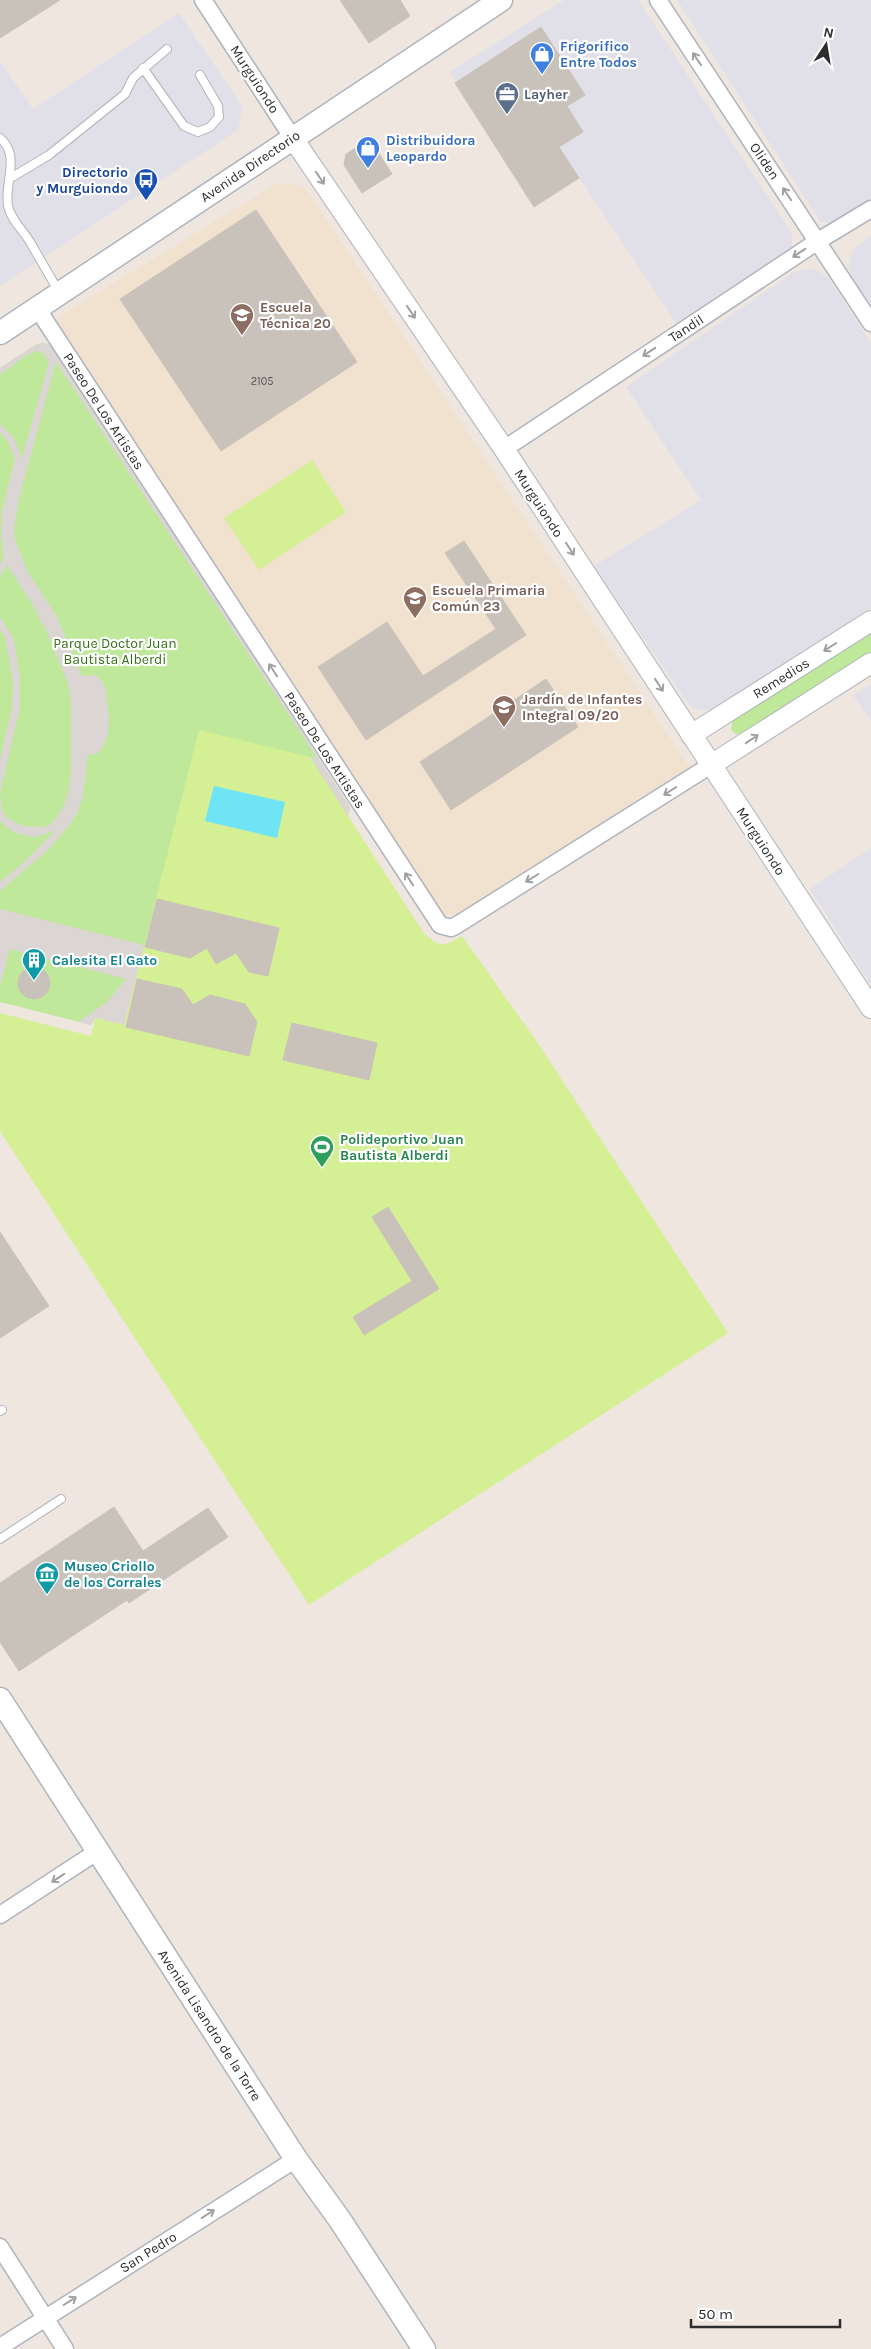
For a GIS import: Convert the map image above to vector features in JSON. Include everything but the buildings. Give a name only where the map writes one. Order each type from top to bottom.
[{"type":"main road","name":"Avenida Directorio","points":[[0,333],[501,0]]},
{"type":"main road","name":"Avenida Lisandro de la Torre","points":[[0,1700],[296,2159],[340,2220],[424,2349]]},
{"type":"street","name":"Murguiondo","points":[[203,0],[292,138],[504,448],[871,1008]]},
{"type":"street","name":"Oliden","points":[[658,0],[871,323]]},
{"type":"street","name":"Tandil","points":[[504,448],[818,241],[871,210]]},
{"type":"street","name":"Paseo De Los Artistas","points":[[37,308],[440,925],[450,928],[457,926],[711,765]]},
{"type":"street","name":"Remedios","points":[[691,735],[871,621]]},
{"type":"street","points":[[711,765],[871,663]]},
{"type":"street","points":[[0,1915],[98,1851]]},
{"type":"street","name":"San Pedro","points":[[0,2347],[296,2159]]},
{"type":"street","points":[[0,2247],[66,2349]]},
{"type":"lane","points":[[8,180],[49,155],[125,94],[133,78],[167,49]]},
{"type":"lane","points":[[143,68],[184,126],[198,132],[210,127],[219,117],[218,106],[200,75]]},
{"type":"lane","points":[[0,138],[8,144],[12,158],[8,180],[8,208],[60,293]]},
{"type":"lane","points":[[0,1538],[61,1499]]},
{"type":"shaded area","points":[[564,0],[638,0],[790,230],[792,250],[680,329],[579,178],[534,207],[450,72]]},
{"type":"shaded area","points":[[677,0],[871,0],[871,205],[833,224],[820,221]]},
{"type":"shaded area","points":[[179,13],[243,107],[238,130],[0,286],[0,61],[33,109]]},
{"type":"shaded area","points":[[276,184],[292,184],[307,190],[689,767],[458,914],[446,916],[437,909],[55,323],[63,314]]},
{"type":"shaded area","points":[[871,235],[871,305],[851,275],[849,263],[853,250]]},
{"type":"shaded area","points":[[810,268],[819,271],[829,279],[871,343],[871,608],[718,708],[697,710],[687,702],[594,566],[701,500],[626,387],[794,272]]},
{"type":"shaded area","points":[[43,343],[52,345],[58,351],[350,807],[348,816],[310,757],[317,758],[56,362],[20,495],[14,529],[15,540],[28,572],[56,615],[82,676],[95,675],[103,682],[109,719],[108,734],[103,747],[97,754],[88,755],[83,796],[78,812],[71,823],[49,849],[0,891],[0,882],[22,864],[56,830],[37,837],[13,832],[0,821],[0,793],[2,809],[6,817],[23,826],[45,827],[53,822],[61,811],[68,795],[71,773],[71,700],[67,681],[34,607],[7,565],[0,577],[0,566],[4,555],[1,536],[2,511],[15,458],[8,442],[0,432],[0,424],[14,438],[22,458],[49,362],[43,353],[36,351],[25,356],[0,375],[0,368],[35,345]]},
{"type":"shaded area","points":[[0,617],[14,639],[20,678],[20,708],[0,793],[0,761],[12,706],[13,683],[5,637],[0,630]]},
{"type":"shaded area","points":[[871,684],[871,721],[853,695]]},
{"type":"shaded area","points":[[871,848],[871,985],[810,889]]},
{"type":"shaded area","points":[[0,909],[144,945],[124,1025],[96,1018],[91,1025],[78,1022],[107,1002],[126,979],[10,949],[0,986]]},
{"type":"green space","name":"Parque Doctor Juan Bautista Alberdi","points":[[43,343],[52,345],[350,807],[348,816],[310,757],[140,963],[124,1025],[95,1018],[91,1025],[0,1002],[0,368],[35,345]]},
{"type":"green space","points":[[312,460],[346,512],[259,570],[224,518]]},
{"type":"green space","points":[[871,630],[871,651],[743,734],[736,734],[731,730],[732,722],[736,717]]},
{"type":"green space","name":"Polideportivo Juan Bautista Alberdi","points":[[199,730],[310,757],[423,932],[433,941],[441,944],[462,936],[535,1039],[728,1333],[309,1605],[0,1131],[0,1013],[91,1036],[95,1018],[124,1024]]},
{"type":"water","points":[[214,786],[285,802],[277,838],[205,821]]},
{"type":"place","name":"Frigorifico Entre Todos","points":[[542,75]]},
{"type":"place","name":"Layher","points":[[507,115]]},
{"type":"place","name":"Distribuidora Leopardo","points":[[368,169]]},
{"type":"place","name":"Directorio y Murguiondo","points":[[146,201]]},
{"type":"place","name":"Escuela Técnica 20","points":[[242,336]]},
{"type":"place","name":"Escuela Primaria Común 23","points":[[415,619]]},
{"type":"place","name":"Jardín de Infantes Integral 09/20","points":[[504,728]]},
{"type":"place","name":"Calesita El Gato","points":[[34,981]]},
{"type":"place","name":"Polideportivo Juan Bautista Alberdi","points":[[322,1168]]},
{"type":"place","name":"Museo Criollo de los Corrales","points":[[47,1595]]}]
